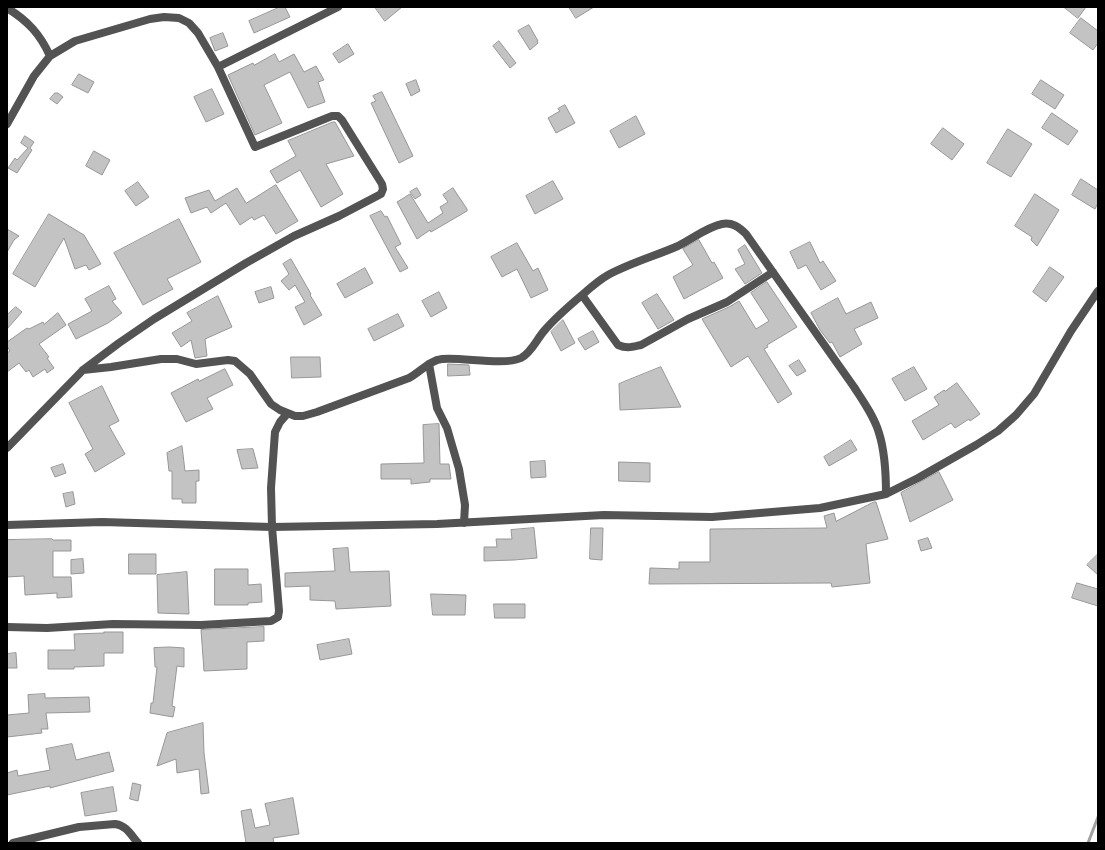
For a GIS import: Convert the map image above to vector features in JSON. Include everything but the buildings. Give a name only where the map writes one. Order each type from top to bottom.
[{"type":"street","points":[[218,67],[338,7]]},
{"type":"street","points":[[7,8],[19,15],[31,27],[43,42],[50,56]]},
{"type":"street","points":[[7,124],[34,76],[50,56],[74,41],[150,19],[164,17],[179,18],[189,23],[198,33],[218,67],[255,147],[332,116],[338,116],[382,184],[383,189],[381,194],[339,216],[294,236],[246,263],[154,319],[119,343],[83,370],[7,448]]},
{"type":"street","points":[[83,370],[161,359],[177,359],[196,364],[228,360],[235,361],[250,374],[271,404],[287,414],[303,416],[408,378],[417,374],[429,364],[442,359],[514,361],[522,358],[557,317],[607,275],[664,252],[722,224],[730,224],[738,226],[746,234],[870,412],[879,432],[883,452],[886,473],[886,494]]},
{"type":"street","points":[[582,295],[618,345],[625,348],[632,348],[641,345],[698,314],[727,302],[773,272]]},
{"type":"street","points":[[7,524],[102,522],[272,527],[464,523],[604,515],[712,517],[820,508],[886,494],[918,478],[976,445],[998,431],[1016,416],[1034,394],[1071,331],[1098,292]]},
{"type":"street","points":[[429,364],[437,408],[447,428],[459,469],[465,505],[464,523]]},
{"type":"street","points":[[7,627],[46,628],[113,624],[201,625],[271,621],[278,617],[279,611],[272,527],[271,488],[275,432],[280,422],[287,414]]},
{"type":"street","points":[[13,843],[79,827],[115,824],[120,824],[124,827],[136,842]]},
{"type":"waterway","points":[[1088,843],[1098,817]]}]
